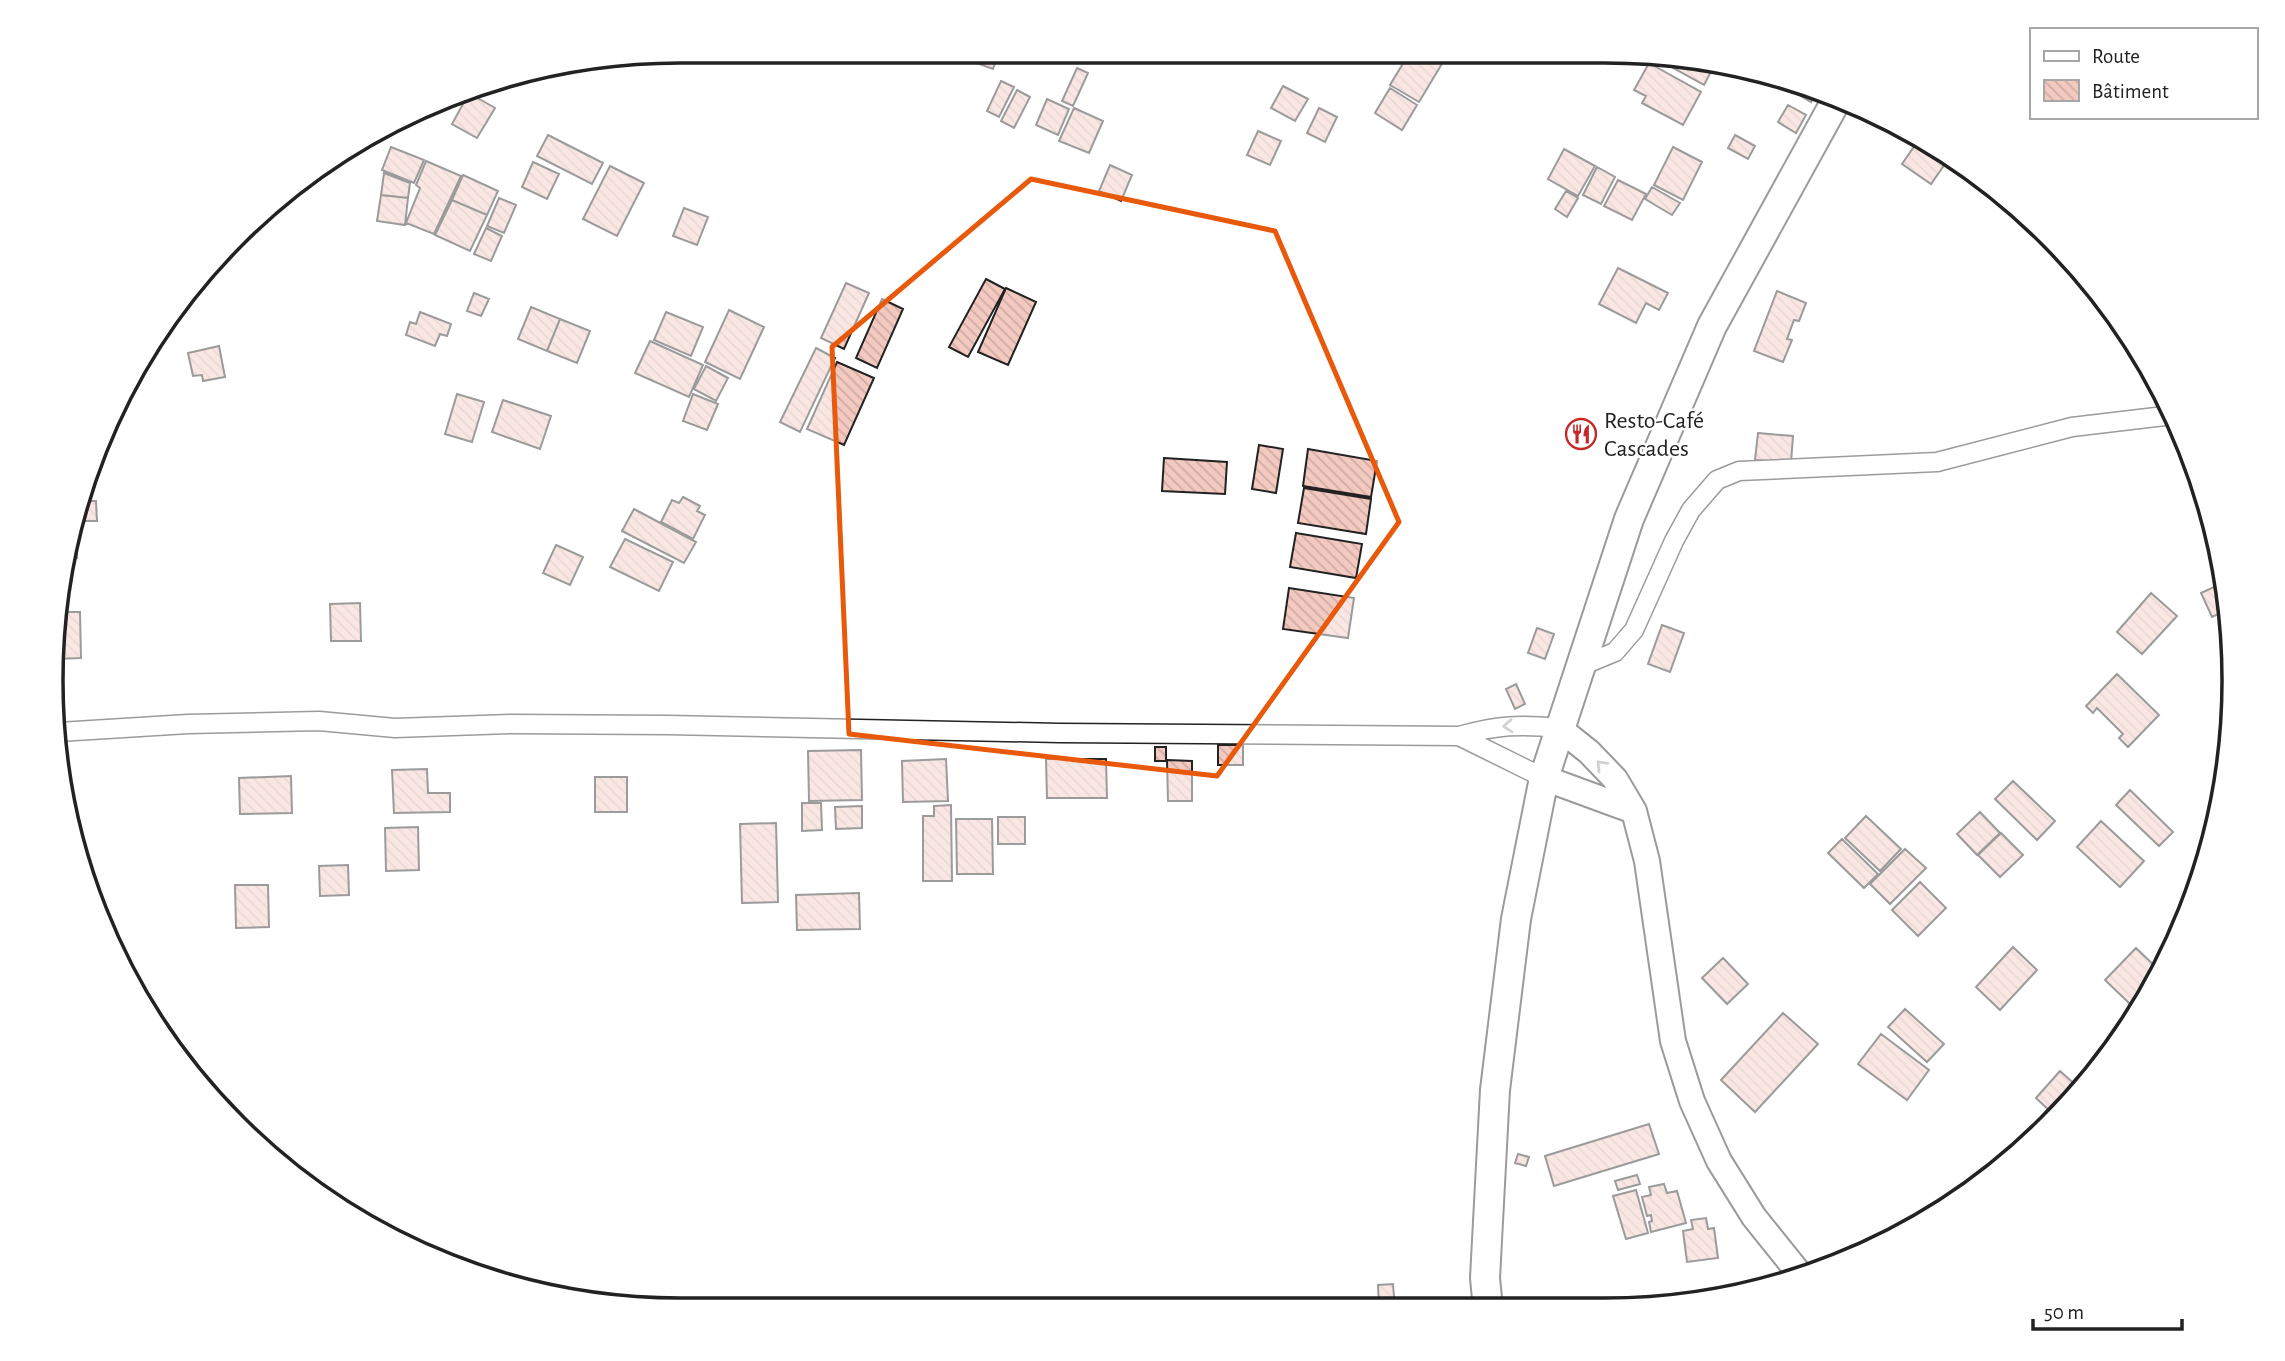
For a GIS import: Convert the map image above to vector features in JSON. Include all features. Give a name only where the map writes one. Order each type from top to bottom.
[{"type":"main road","points":[[1487,1298],[1485,1278],[1495,1090],[1516,919],[1544,778],[1629,519],[1712,326],[1833,107]]},
{"type":"main road","points":[[1559,728],[1589,752],[1615,779],[1634,811],[1647,861],[1673,1041],[1692,1101],[1720,1161],[1754,1217],[1795,1268]]},
{"type":"main road","points":[[1544,778],[1634,811]]},
{"type":"street","points":[[1581,666],[1615,652],[1634,630],[1691,510],[1717,480],[1739,471],[1937,462],[2071,427],[2162,416]]},
{"type":"street","points":[[65,732],[188,723],[319,721],[395,728],[510,724],[1459,736],[1493,727],[1525,724],[1559,728]]},
{"type":"street","points":[[1459,736],[1544,778]]},
{"type":"highlighted area","points":[[1031,179],[1275,231],[1399,522],[1217,776],[849,734],[832,347]]},
{"type":"building","points":[[976,63],[995,63],[993,69]]},
{"type":"building","points":[[1403,63],[1442,63],[1419,102],[1390,85]]},
{"type":"building","points":[[1648,64],[1701,92],[1683,125],[1642,103],[1646,96],[1634,90]]},
{"type":"building","points":[[1670,67],[1711,72],[1704,85]]},
{"type":"building","points":[[1077,68],[1088,73],[1073,106],[1062,101]]},
{"type":"building","points":[[1001,81],[1014,87],[999,117],[987,111]]},
{"type":"building","points":[[1283,86],[1308,99],[1295,121],[1271,108]]},
{"type":"building","points":[[1390,88],[1417,105],[1402,130],[1375,113]]},
{"type":"building","points":[[1017,90],[1030,97],[1014,128],[1001,121]]},
{"type":"building","points":[[477,98],[495,108],[477,138],[452,124],[464,103]]},
{"type":"building","points":[[1047,99],[1069,109],[1058,135],[1036,125]]},
{"type":"building","points":[[1788,105],[1806,115],[1796,133],[1778,122]]},
{"type":"building","points":[[1074,108],[1103,121],[1089,153],[1059,141]]},
{"type":"building","points":[[1319,108],[1337,117],[1325,142],[1307,133]]},
{"type":"building","points":[[1258,131],[1281,141],[1270,165],[1247,155]]},
{"type":"building","points":[[548,135],[603,163],[592,184],[537,156]]},
{"type":"building","points":[[1735,135],[1755,146],[1748,159],[1728,148]]},
{"type":"building","points":[[391,147],[424,160],[414,183],[382,170]]},
{"type":"building","points":[[1673,147],[1702,162],[1683,200],[1654,185]]},
{"type":"building","points":[[1914,147],[1944,165],[1931,184],[1902,164]]},
{"type":"building","points":[[1564,149],[1595,166],[1578,196],[1548,179]]},
{"type":"building","points":[[426,161],[461,176],[434,234],[406,223],[420,188],[416,185]]},
{"type":"building","points":[[533,162],[559,174],[547,199],[522,187]]},
{"type":"building","points":[[1110,165],[1132,175],[1121,201],[1099,191]]},
{"type":"building","points":[[610,166],[644,183],[617,236],[583,219]]},
{"type":"building","points":[[1597,167],[1615,177],[1601,204],[1583,195]]},
{"type":"building","points":[[384,173],[410,183],[408,198],[381,195]]},
{"type":"building","points":[[463,175],[498,191],[487,215],[452,200]]},
{"type":"building","points":[[1618,180],[1646,194],[1632,220],[1604,206]]},
{"type":"building","points":[[1652,187],[1680,203],[1672,215],[1645,199]]},
{"type":"building","points":[[1566,191],[1578,198],[1567,217],[1555,209]]},
{"type":"building","points":[[381,195],[408,198],[405,225],[377,221]]},
{"type":"building","points":[[499,198],[516,205],[504,233],[487,226]]},
{"type":"building","points":[[452,200],[487,215],[470,251],[435,235]]},
{"type":"building","points":[[684,208],[708,217],[697,245],[673,236]]},
{"type":"building","points":[[486,228],[502,236],[491,261],[474,254]]},
{"type":"building","points":[[1618,268],[1668,293],[1659,310],[1646,303],[1636,323],[1599,304]]},
{"type":"building","points":[[986,279],[1005,289],[968,357],[949,347]]},
{"type":"building","points":[[846,283],[869,293],[844,349],[821,338]]},
{"type":"building","points":[[1006,288],[1036,302],[1008,365],[978,352]]},
{"type":"building","points":[[1777,291],[1806,303],[1799,321],[1794,320],[1787,339],[1792,340],[1783,362],[1754,351]]},
{"type":"building","points":[[474,293],[489,299],[481,316],[467,311]]},
{"type":"building","points":[[882,299],[903,309],[877,368],[856,358]]},
{"type":"building","points":[[531,307],[560,319],[547,351],[518,339]]},
{"type":"building","points":[[729,310],[764,327],[740,379],[705,362]]},
{"type":"building","points":[[420,312],[451,324],[447,336],[440,334],[435,346],[406,335],[410,322],[416,324]]},
{"type":"building","points":[[666,312],[703,327],[691,356],[654,340]]},
{"type":"building","points":[[560,319],[590,331],[577,363],[547,351]]},
{"type":"building","points":[[650,341],[703,365],[689,397],[635,373]]},
{"type":"building","points":[[219,346],[225,377],[203,381],[202,375],[193,376],[188,353]]},
{"type":"building","points":[[816,348],[835,358],[800,432],[780,422]]},
{"type":"building","points":[[837,362],[874,378],[844,445],[807,429]]},
{"type":"building","points":[[706,366],[728,378],[716,401],[694,389]]},
{"type":"building","points":[[457,394],[484,402],[472,442],[445,434]]},
{"type":"building","points":[[693,394],[718,404],[707,430],[683,421]]},
{"type":"building","points":[[503,400],[551,416],[540,449],[492,432]]},
{"type":"building","points":[[1758,433],[1793,436],[1791,463],[1755,460]]},
{"type":"building","points":[[1259,445],[1283,449],[1276,493],[1252,489]]},
{"type":"building","points":[[1308,449],[1377,461],[1371,497],[1303,486]]},
{"type":"building","points":[[1164,458],[1227,462],[1225,494],[1162,491]]},
{"type":"building","points":[[1304,488],[1371,499],[1366,534],[1298,523]]},
{"type":"building","points":[[683,497],[700,506],[697,511],[705,515],[693,539],[661,522],[672,500],[679,503]]},
{"type":"building","points":[[90,501],[96,501],[97,521],[84,521]]},
{"type":"building","points":[[634,509],[696,542],[684,563],[622,531]]},
{"type":"building","points":[[1296,533],[1362,544],[1356,578],[1290,567]]},
{"type":"building","points":[[625,539],[673,562],[659,591],[610,567]]},
{"type":"building","points":[[556,545],[583,557],[570,585],[543,573]]},
{"type":"building","points":[[2215,587],[2218,614],[2212,617],[2201,593]]},
{"type":"building","points":[[1289,588],[1354,598],[1348,638],[1283,629]]},
{"type":"building","points":[[2151,593],[2177,616],[2142,654],[2117,632]]},
{"type":"building","points":[[360,603],[361,641],[331,641],[330,604]]},
{"type":"building","points":[[67,612],[80,612],[81,658],[64,659]]},
{"type":"building","points":[[1662,625],[1684,633],[1670,672],[1648,664]]},
{"type":"building","points":[[1537,628],[1554,634],[1545,659],[1528,653]]},
{"type":"building","points":[[2117,674],[2159,715],[2128,747],[2119,738],[2123,734],[2097,708],[2093,713],[2086,706]]},
{"type":"building","points":[[1516,684],[1525,704],[1515,709],[1506,689]]},
{"type":"building","points":[[1218,745],[1243,745],[1243,765],[1218,765]]},
{"type":"building","points":[[1155,747],[1166,747],[1166,761],[1155,761]]},
{"type":"building","points":[[861,750],[862,800],[809,801],[808,751]]},
{"type":"building","points":[[946,759],[948,801],[903,802],[902,761]]},
{"type":"building","points":[[1046,759],[1106,759],[1107,798],[1047,798]]},
{"type":"building","points":[[1167,760],[1192,761],[1192,801],[1168,801]]},
{"type":"building","points":[[427,769],[428,793],[450,793],[450,812],[394,813],[392,770]]},
{"type":"building","points":[[291,776],[292,813],[240,814],[239,778]]},
{"type":"building","points":[[595,777],[627,777],[627,812],[595,812]]},
{"type":"building","points":[[2013,781],[2055,821],[2037,840],[1995,799]]},
{"type":"building","points":[[2130,790],[2173,832],[2159,846],[2116,805]]},
{"type":"building","points":[[802,803],[821,803],[822,830],[802,831]]},
{"type":"building","points":[[951,805],[952,881],[923,881],[923,816],[934,816],[934,806]]},
{"type":"building","points":[[862,806],[862,828],[836,829],[835,807]]},
{"type":"building","points":[[1980,812],[2000,833],[1977,855],[1957,834]]},
{"type":"building","points":[[1866,816],[1901,849],[1880,871],[1845,838]]},
{"type":"building","points":[[998,817],[1025,817],[1025,844],[998,844]]},
{"type":"building","points":[[956,819],[992,819],[993,874],[957,874]]},
{"type":"building","points":[[2101,821],[2144,861],[2120,887],[2077,847]]},
{"type":"building","points":[[776,823],[778,902],[742,903],[740,824]]},
{"type":"building","points":[[418,827],[419,870],[386,871],[385,828]]},
{"type":"building","points":[[2001,833],[2023,855],[2000,877],[1978,855]]},
{"type":"building","points":[[1842,839],[1878,874],[1864,888],[1828,853]]},
{"type":"building","points":[[1905,849],[1926,868],[1890,904],[1870,884]]},
{"type":"building","points":[[348,865],[349,895],[320,896],[319,866]]},
{"type":"building","points":[[1920,882],[1946,908],[1918,936],[1892,910]]},
{"type":"building","points":[[235,885],[268,885],[269,927],[236,928]]},
{"type":"building","points":[[859,893],[860,929],[797,930],[796,895]]},
{"type":"building","points":[[2013,947],[2037,970],[2000,1010],[1976,987]]},
{"type":"building","points":[[2136,948],[2153,964],[2130,1004],[2105,980]]},
{"type":"building","points":[[1723,958],[1748,984],[1727,1004],[1702,978]]},
{"type":"building","points":[[1905,1009],[1944,1044],[1927,1062],[1888,1027]]},
{"type":"building","points":[[1783,1013],[1818,1044],[1755,1112],[1721,1080]]},
{"type":"building","points":[[1881,1034],[1929,1070],[1907,1100],[1858,1064]]},
{"type":"building","points":[[2060,1071],[2073,1083],[2048,1110],[2036,1098]]},
{"type":"building","points":[[1649,1124],[1659,1154],[1554,1186],[1545,1156]]},
{"type":"building","points":[[1518,1154],[1529,1157],[1526,1166],[1515,1163]]},
{"type":"building","points":[[1637,1175],[1640,1184],[1618,1190],[1615,1181]]},
{"type":"building","points":[[1664,1184],[1667,1193],[1677,1191],[1686,1223],[1651,1232],[1651,1215],[1647,1216],[1642,1197],[1651,1195],[1649,1187]]},
{"type":"building","points":[[1636,1190],[1648,1233],[1626,1239],[1613,1196]]},
{"type":"building","points":[[1706,1218],[1708,1229],[1714,1228],[1718,1258],[1687,1262],[1683,1231],[1693,1229],[1691,1220]]},
{"type":"building","points":[[1393,1284],[1394,1298],[1379,1298],[1378,1285]]},
{"type":"place","name":"Resto-Café Cascades","points":[[1581,434]]}]
